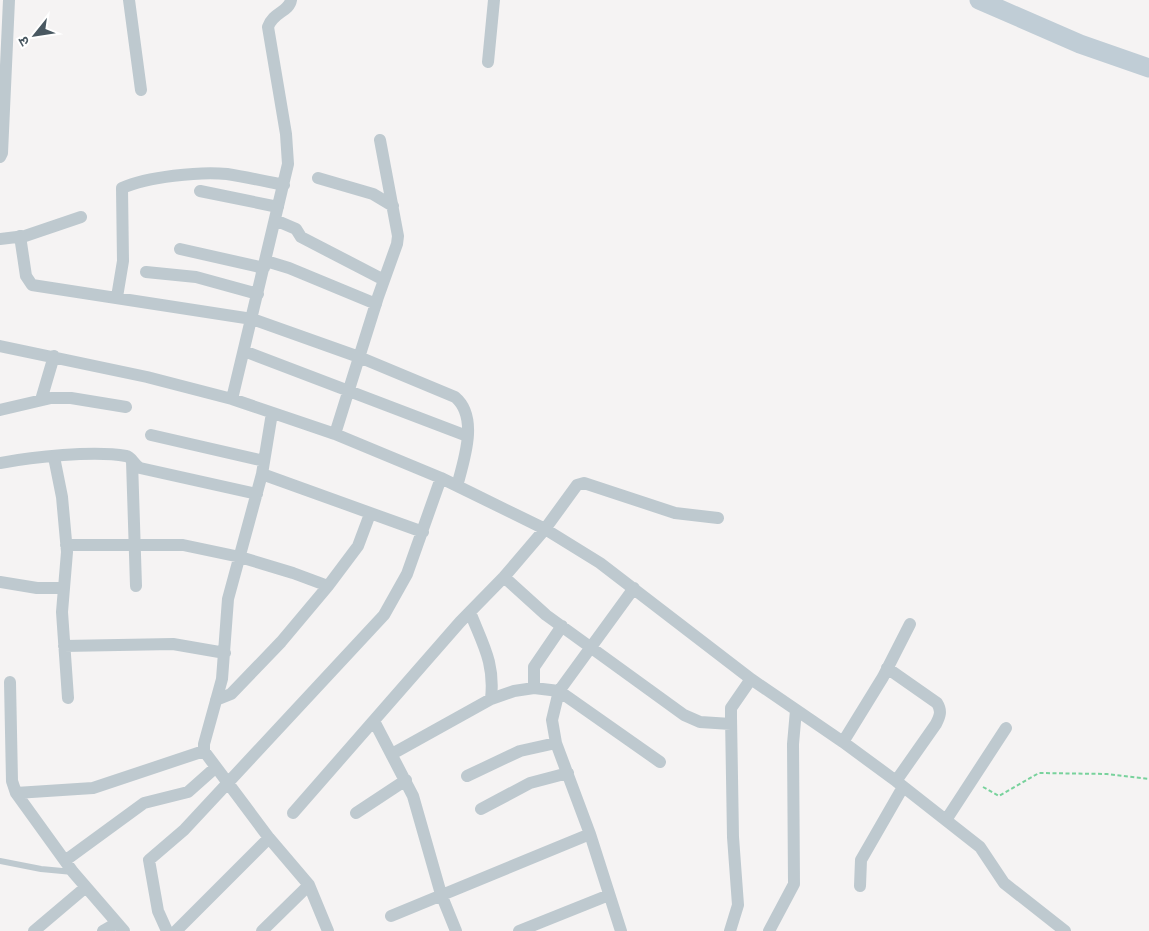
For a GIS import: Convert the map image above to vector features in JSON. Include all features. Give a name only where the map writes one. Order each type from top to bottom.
[{"type":"street","points":[[129,0],[141,90]]},
{"type":"street","points":[[232,399],[284,185],[288,148],[268,27],[272,18],[288,7],[291,0]]},
{"type":"street","points":[[488,62],[494,0]]},
{"type":"street","points":[[979,0],[1080,44],[1149,68]]},
{"type":"street","points":[[0,157],[2,153],[6,6]]},
{"type":"street","points":[[336,434],[376,304],[398,244],[380,140]]},
{"type":"street","points":[[117,297],[123,261],[122,188],[159,179],[205,174],[225,174],[284,185]]},
{"type":"street","points":[[318,178],[373,194],[392,206]]},
{"type":"street","points":[[200,191],[278,207]]},
{"type":"street","points":[[0,239],[20,236],[80,217]]},
{"type":"street","points":[[275,220],[296,229],[301,237],[384,280]]},
{"type":"street","points":[[20,236],[26,276],[32,285],[252,319],[360,357],[456,397],[465,408],[467,436],[467,447],[457,486]]},
{"type":"street","points":[[180,249],[289,268],[376,304]]},
{"type":"street","points":[[146,272],[196,277],[258,294]]},
{"type":"street","points":[[0,346],[148,377],[232,399],[336,434],[441,478],[545,529],[600,563],[751,679],[844,742],[946,820],[980,847],[1004,883],[1065,931]]},
{"type":"street","points":[[244,351],[467,436]]},
{"type":"street","points":[[41,400],[54,356]]},
{"type":"street","points":[[0,410],[41,400],[71,398],[126,407]]},
{"type":"street","points":[[272,413],[257,494],[228,598],[225,653],[204,751],[268,838],[309,885],[328,931]]},
{"type":"street","points":[[151,435],[263,468],[370,514],[423,532]]},
{"type":"street","points":[[0,463],[54,457],[125,456],[140,468],[257,494]]},
{"type":"street","points":[[54,457],[62,497],[66,545],[62,612],[68,698]]},
{"type":"street","points":[[132,461],[136,586]]},
{"type":"street","points":[[167,931],[158,911],[148,861],[151,856],[184,830],[375,627],[400,588],[423,532],[441,478]]},
{"type":"street","points":[[293,813],[470,612],[504,577],[545,529],[572,489],[580,483],[675,512],[718,518]]},
{"type":"street","points":[[216,700],[231,694],[281,642],[328,586],[358,546],[370,514]]},
{"type":"street","points":[[66,545],[183,545],[240,557],[328,586]]},
{"type":"street","points":[[504,577],[590,648],[684,716],[700,722],[731,724]]},
{"type":"street","points":[[0,582],[37,588],[64,588]]},
{"type":"street","points":[[621,931],[590,834],[556,743],[552,720],[559,691],[634,588]]},
{"type":"street","points":[[470,612],[491,664],[493,677],[491,700]]},
{"type":"street","points":[[844,742],[910,624]]},
{"type":"street","points":[[534,688],[533,673],[537,660],[562,626]]},
{"type":"street","points":[[64,646],[173,644],[225,653]]},
{"type":"street","points":[[860,886],[861,860],[899,784],[940,715],[940,707],[937,703],[887,668]]},
{"type":"street","points":[[730,931],[738,905],[733,837],[732,708],[751,679]]},
{"type":"street","points":[[10,682],[12,781],[16,793],[73,872],[120,927],[103,931]]},
{"type":"street","points":[[392,754],[491,700],[514,691],[534,688],[559,691],[660,762]]},
{"type":"street","points":[[769,931],[791,892],[794,878],[793,754],[796,710]]},
{"type":"street","points":[[374,721],[414,796],[441,894],[456,931]]},
{"type":"street","points":[[946,820],[1006,728]]},
{"type":"street","points":[[467,776],[520,751],[556,743]]},
{"type":"street","points":[[16,793],[93,788],[204,751]]},
{"type":"street","points":[[66,860],[144,803],[188,792],[216,768]]},
{"type":"street","points":[[481,809],[530,783],[568,773]]},
{"type":"street","points":[[356,813],[406,780]]},
{"type":"street","points":[[391,916],[590,834]]},
{"type":"street","points":[[176,931],[268,838]]},
{"type":"street","points":[[262,931],[309,885]]},
{"type":"street","points":[[34,931],[86,887]]},
{"type":"street","points":[[519,931],[609,895]]},
{"type":"lane","points":[[0,861],[41,869],[73,872]]},
{"type":"path","points":[[972,780],[999,796],[1039,773],[1106,774],[1149,779]]}]
